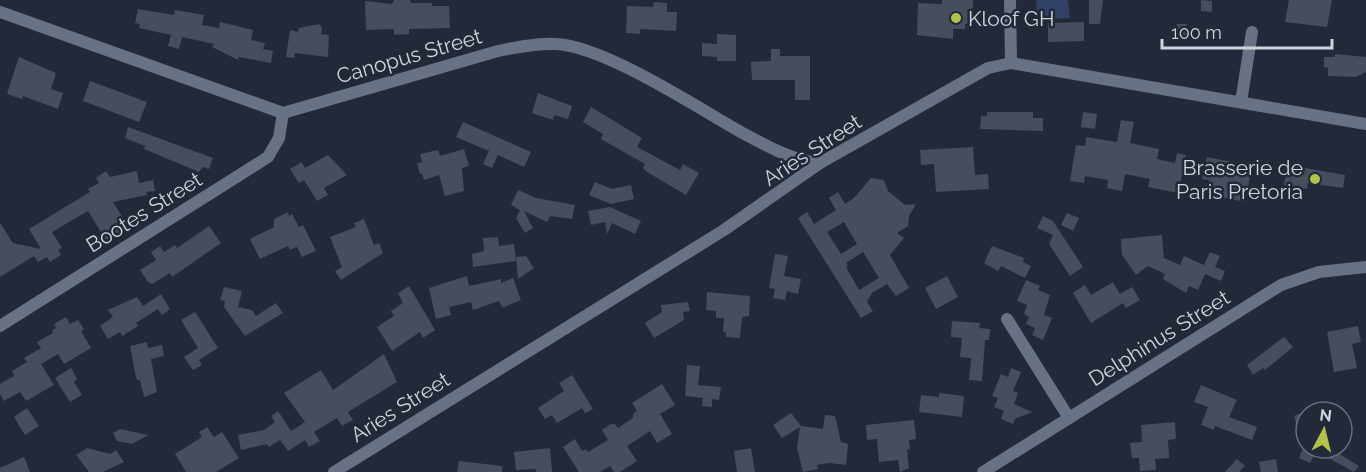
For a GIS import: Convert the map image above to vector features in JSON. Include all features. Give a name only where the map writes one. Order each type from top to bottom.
[{"type":"street","points":[[1010,0],[1011,63]]},
{"type":"street","points":[[0,12],[283,112]]},
{"type":"street","points":[[1241,102],[1252,32]]},
{"type":"street","name":"Canopus Street","points":[[283,112],[498,51],[556,44],[592,52],[775,150],[806,162],[820,163]]},
{"type":"street","name":"Aries Street","points":[[334,472],[724,230],[820,163],[988,68],[1011,63],[1366,124]]},
{"type":"street","name":"Bootes Street","points":[[0,326],[267,158],[279,138],[283,112]]},
{"type":"street","name":"Delphinus Street","points":[[983,472],[1281,285],[1319,272],[1366,267]]},
{"type":"street","points":[[1007,319],[1069,418]]},
{"type":"shaded area","points":[[1036,0],[1068,0],[1070,18],[1037,20]]},
{"type":"building","points":[[394,0],[432,3],[432,6],[449,6],[450,28],[409,29],[409,34],[394,35],[394,29],[366,30],[365,1],[392,4]]},
{"type":"building","points":[[942,0],[973,0],[972,24],[965,24],[965,29],[953,29],[953,39],[917,35],[918,3],[942,4]]},
{"type":"building","points":[[1089,0],[1103,0],[1100,24],[1089,24]]},
{"type":"building","points":[[1201,0],[1212,1],[1212,12],[1201,11]]},
{"type":"building","points":[[1289,0],[1332,0],[1327,27],[1285,22]]},
{"type":"building","points":[[654,2],[667,3],[667,12],[677,12],[676,31],[640,29],[640,34],[626,33],[627,6],[653,7]]},
{"type":"building","points":[[138,9],[174,15],[175,10],[204,15],[202,25],[219,28],[220,22],[253,30],[251,40],[265,43],[263,49],[273,51],[271,63],[239,57],[238,60],[212,47],[214,44],[182,37],[179,49],[168,46],[171,35],[139,28],[140,24],[135,23]]},
{"type":"building","points":[[1084,22],[1084,41],[1048,42],[1048,23]]},
{"type":"building","points":[[319,24],[322,28],[321,34],[329,35],[328,57],[295,53],[294,58],[286,57],[290,30],[298,32],[299,28]]},
{"type":"building","points":[[1176,24],[1187,24],[1187,35],[1176,35]]},
{"type":"building","points":[[717,34],[736,35],[736,61],[717,61],[717,57],[702,56],[702,43],[717,44]]},
{"type":"building","points":[[771,49],[780,49],[780,56],[810,56],[810,100],[795,100],[795,80],[752,80],[751,62],[771,61]]},
{"type":"building","points":[[1335,54],[1366,57],[1366,72],[1356,77],[1328,76],[1328,68],[1324,67],[1324,57],[1335,57]]},
{"type":"building","points":[[19,57],[56,73],[51,89],[63,93],[58,109],[23,96],[22,99],[7,94]]},
{"type":"building","points":[[90,81],[147,102],[139,122],[83,101]]},
{"type":"building","points":[[538,93],[572,106],[568,119],[554,115],[553,120],[532,113]]},
{"type":"building","points":[[591,107],[642,138],[637,147],[680,170],[683,164],[699,173],[686,195],[647,172],[643,168],[645,164],[601,139],[603,134],[583,122]]},
{"type":"building","points":[[987,112],[1033,112],[1033,118],[1043,118],[1043,131],[980,129],[981,116],[987,116]]},
{"type":"building","points":[[1083,112],[1097,114],[1095,129],[1081,127]]},
{"type":"building","points":[[1121,120],[1134,122],[1130,143],[1159,149],[1157,159],[1175,163],[1177,153],[1186,155],[1178,193],[1148,187],[1150,179],[1125,174],[1122,191],[1107,188],[1108,180],[1085,176],[1084,183],[1070,181],[1076,145],[1085,146],[1086,137],[1117,142]]},
{"type":"building","points":[[463,122],[531,152],[524,167],[498,155],[492,168],[483,164],[489,151],[456,137]]},
{"type":"building","points":[[128,127],[213,158],[209,169],[203,167],[199,172],[144,149],[145,146],[125,138]]},
{"type":"building","points":[[973,147],[975,175],[988,174],[989,189],[936,192],[934,164],[921,165],[920,150]]},
{"type":"building","points":[[464,149],[469,166],[462,168],[464,191],[445,196],[439,175],[424,180],[420,174],[417,163],[422,162],[420,154],[438,150],[440,156]]},
{"type":"building","points":[[328,155],[347,175],[324,188],[328,195],[317,201],[304,180],[299,183],[290,169],[302,162],[305,168]]},
{"type":"building","points":[[1207,157],[1252,166],[1245,202],[1217,196],[1218,191],[1207,189],[1209,180],[1202,179]]},
{"type":"building","name":"Brasserie de Paris Pretoria","points":[[1288,165],[1345,175],[1343,188],[1308,183],[1307,189],[1284,185]]},
{"type":"building","points":[[106,171],[110,177],[137,171],[139,183],[153,180],[155,191],[146,192],[147,195],[113,202],[128,226],[106,240],[88,211],[52,232],[62,248],[58,250],[61,255],[50,262],[47,257],[38,262],[34,256],[0,277],[0,223],[13,243],[41,249],[29,229],[90,192],[88,189],[99,183],[96,178]]},
{"type":"building","points":[[871,178],[884,180],[888,191],[905,205],[916,204],[909,216],[908,226],[897,233],[904,238],[890,255],[909,288],[896,296],[887,284],[872,293],[867,302],[873,311],[861,318],[798,218],[807,212],[814,224],[836,210],[829,198],[838,192],[845,204],[854,198]],"holes":[[[844,222],[857,244],[841,254],[827,232]],[[863,252],[879,278],[859,290],[846,263]]]},
{"type":"building","points":[[595,182],[612,189],[631,185],[634,199],[611,204],[589,195]]},
{"type":"building","points":[[518,190],[536,198],[575,205],[572,219],[550,216],[547,222],[524,211],[533,228],[525,233],[516,218],[520,210],[511,205]]},
{"type":"building","points":[[610,207],[641,221],[635,234],[612,223],[607,234],[605,222],[591,225],[588,211]]},
{"type":"building","points":[[288,212],[289,216],[292,214],[299,227],[303,225],[316,251],[302,257],[297,247],[290,250],[288,246],[260,259],[250,239],[274,227],[274,219]]},
{"type":"building","points":[[1067,213],[1079,218],[1073,231],[1061,225]]},
{"type":"building","points":[[1043,216],[1053,221],[1083,267],[1070,276],[1049,244],[1053,235],[1037,228]]},
{"type":"building","points":[[364,219],[374,245],[379,243],[383,253],[341,280],[335,271],[342,267],[330,237],[356,227],[354,223]]},
{"type":"building","points":[[209,226],[221,243],[172,277],[170,273],[152,284],[148,282],[140,270],[156,260],[151,252],[160,246],[164,252],[175,245],[177,248]]},
{"type":"building","points":[[1162,235],[1164,258],[1180,265],[1184,256],[1204,265],[1210,252],[1220,256],[1215,267],[1225,271],[1221,281],[1205,274],[1198,290],[1189,286],[1186,293],[1163,279],[1165,274],[1148,266],[1136,275],[1122,255],[1121,239]]},
{"type":"building","points":[[498,237],[499,246],[514,244],[516,261],[473,267],[472,254],[484,251],[483,238]]},
{"type":"building","points":[[992,246],[1024,258],[1023,262],[1031,266],[1025,278],[1001,266],[998,271],[984,263]]},
{"type":"building","points":[[775,254],[788,256],[784,276],[801,279],[798,294],[787,291],[785,300],[773,298],[775,289],[769,288]]},
{"type":"building","points":[[526,256],[534,268],[518,279],[516,257]]},
{"type":"building","points":[[467,276],[469,286],[501,279],[501,283],[513,278],[521,300],[504,307],[499,301],[473,310],[471,302],[449,307],[451,315],[436,319],[429,288]]},
{"type":"building","points":[[947,276],[958,297],[936,309],[925,288]]},
{"type":"building","points":[[1026,280],[1040,286],[1038,290],[1050,295],[1044,315],[1052,318],[1043,340],[1032,335],[1035,328],[1026,324],[1029,317],[1024,314],[1027,305],[1017,301]]},
{"type":"building","points":[[1113,282],[1120,294],[1132,287],[1140,300],[1126,308],[1123,303],[1091,323],[1073,293],[1085,285],[1091,295]]},
{"type":"building","points":[[409,286],[435,330],[423,338],[420,332],[392,351],[377,327],[394,316],[391,311],[403,303],[398,293]]},
{"type":"building","points":[[224,287],[242,291],[238,307],[252,310],[256,316],[276,303],[283,313],[245,336],[224,307],[225,301],[220,300]]},
{"type":"building","points":[[707,292],[750,296],[749,316],[742,317],[740,338],[726,337],[726,332],[723,332],[724,318],[716,318],[716,311],[706,310]]},
{"type":"building","points":[[161,294],[170,309],[162,315],[158,309],[136,323],[138,326],[122,336],[120,332],[108,339],[100,326],[113,317],[108,310],[137,297],[143,306]]},
{"type":"building","points":[[688,302],[690,311],[683,312],[684,320],[654,338],[645,323],[662,312],[661,305]]},
{"type":"building","points":[[195,312],[218,348],[199,360],[202,365],[193,370],[184,357],[198,348],[181,320]]},
{"type":"building","points":[[66,317],[70,324],[78,320],[84,329],[81,331],[91,348],[64,364],[58,354],[41,364],[54,385],[26,401],[20,392],[4,401],[0,394],[0,384],[14,376],[12,371],[27,362],[24,358],[41,348],[37,342],[53,333],[52,330],[56,328],[54,324]]},
{"type":"building","points":[[952,321],[980,323],[979,328],[990,329],[989,340],[985,340],[982,381],[969,380],[971,358],[960,357],[962,338],[951,337]]},
{"type":"building","points":[[1358,326],[1361,342],[1352,344],[1357,368],[1334,372],[1327,332]]},
{"type":"building","points":[[1284,337],[1293,347],[1265,370],[1263,368],[1253,375],[1247,365]]},
{"type":"building","points":[[147,342],[148,348],[162,345],[164,356],[151,359],[157,392],[144,397],[140,380],[137,380],[130,346]]},
{"type":"building","points":[[384,354],[397,382],[348,412],[353,420],[342,426],[337,418],[314,432],[320,441],[309,447],[305,440],[288,451],[280,440],[269,447],[267,444],[241,450],[238,435],[264,430],[275,422],[271,416],[278,411],[291,431],[305,422],[284,393],[321,370],[333,390]]},
{"type":"building","points":[[687,365],[700,366],[698,385],[721,387],[719,400],[712,399],[712,407],[702,406],[703,398],[685,396]]},
{"type":"building","points":[[71,368],[77,379],[74,382],[82,395],[70,402],[55,378]]},
{"type":"building","points":[[1011,368],[1021,372],[1013,391],[1018,393],[1014,404],[1032,412],[1015,419],[1013,424],[1001,419],[1004,411],[994,407],[998,398],[992,396],[1001,374],[1008,377]]},
{"type":"building","points":[[572,375],[593,409],[585,413],[582,408],[557,423],[552,415],[545,419],[538,408],[564,391],[559,383]]},
{"type":"building","points":[[662,384],[675,405],[660,414],[672,434],[657,443],[650,431],[627,446],[637,461],[620,472],[614,472],[610,466],[600,472],[579,472],[563,447],[575,439],[582,451],[586,449],[588,452],[608,440],[602,430],[611,424],[615,424],[618,428],[633,418],[633,414],[637,411],[632,403]]},
{"type":"building","points":[[1201,385],[1237,400],[1229,417],[1257,427],[1252,440],[1215,426],[1214,430],[1201,425],[1208,407],[1194,402]]},
{"type":"building","points":[[939,393],[964,396],[962,417],[919,412],[921,395],[939,397]]},
{"type":"building","points":[[27,408],[39,426],[25,435],[14,417]]},
{"type":"building","points":[[791,413],[801,426],[823,429],[825,415],[835,416],[841,442],[848,444],[846,465],[829,463],[817,465],[818,469],[803,472],[797,448],[800,427],[782,438],[773,425]]},
{"type":"building","points":[[914,420],[916,439],[909,440],[910,449],[907,450],[909,468],[900,472],[898,460],[879,462],[877,439],[867,440],[866,425]]},
{"type":"building","points":[[1175,422],[1176,439],[1168,440],[1169,458],[1155,459],[1156,470],[1140,471],[1139,458],[1132,458],[1130,443],[1142,442],[1141,425]]},
{"type":"building","points":[[207,427],[214,437],[222,432],[239,458],[216,472],[186,472],[175,454],[202,437],[199,432]]},
{"type":"building","points":[[120,429],[148,435],[132,444],[117,441],[113,433]]},
{"type":"building","points":[[87,448],[110,454],[116,450],[124,462],[103,472],[89,472],[76,455]]},
{"type":"building","points":[[550,448],[552,472],[536,472],[536,469],[516,470],[514,452]]},
{"type":"building","points":[[751,448],[755,472],[737,472],[734,451]]},
{"type":"building","points":[[24,457],[30,472],[0,472],[0,468]]},
{"type":"building","points":[[1237,459],[1245,466],[1239,472],[1225,472]]},
{"type":"building","points":[[1276,459],[1278,472],[1261,472],[1259,462]]},
{"type":"building","points":[[1332,460],[1349,460],[1359,466],[1354,472]]},
{"type":"building","points":[[459,461],[502,466],[502,472],[457,472]]},
{"type":"place","name":"Kloof GH","points":[[956,18]]},
{"type":"place","name":"Brasserie de Paris Pretoria","points":[[1315,179]]}]
